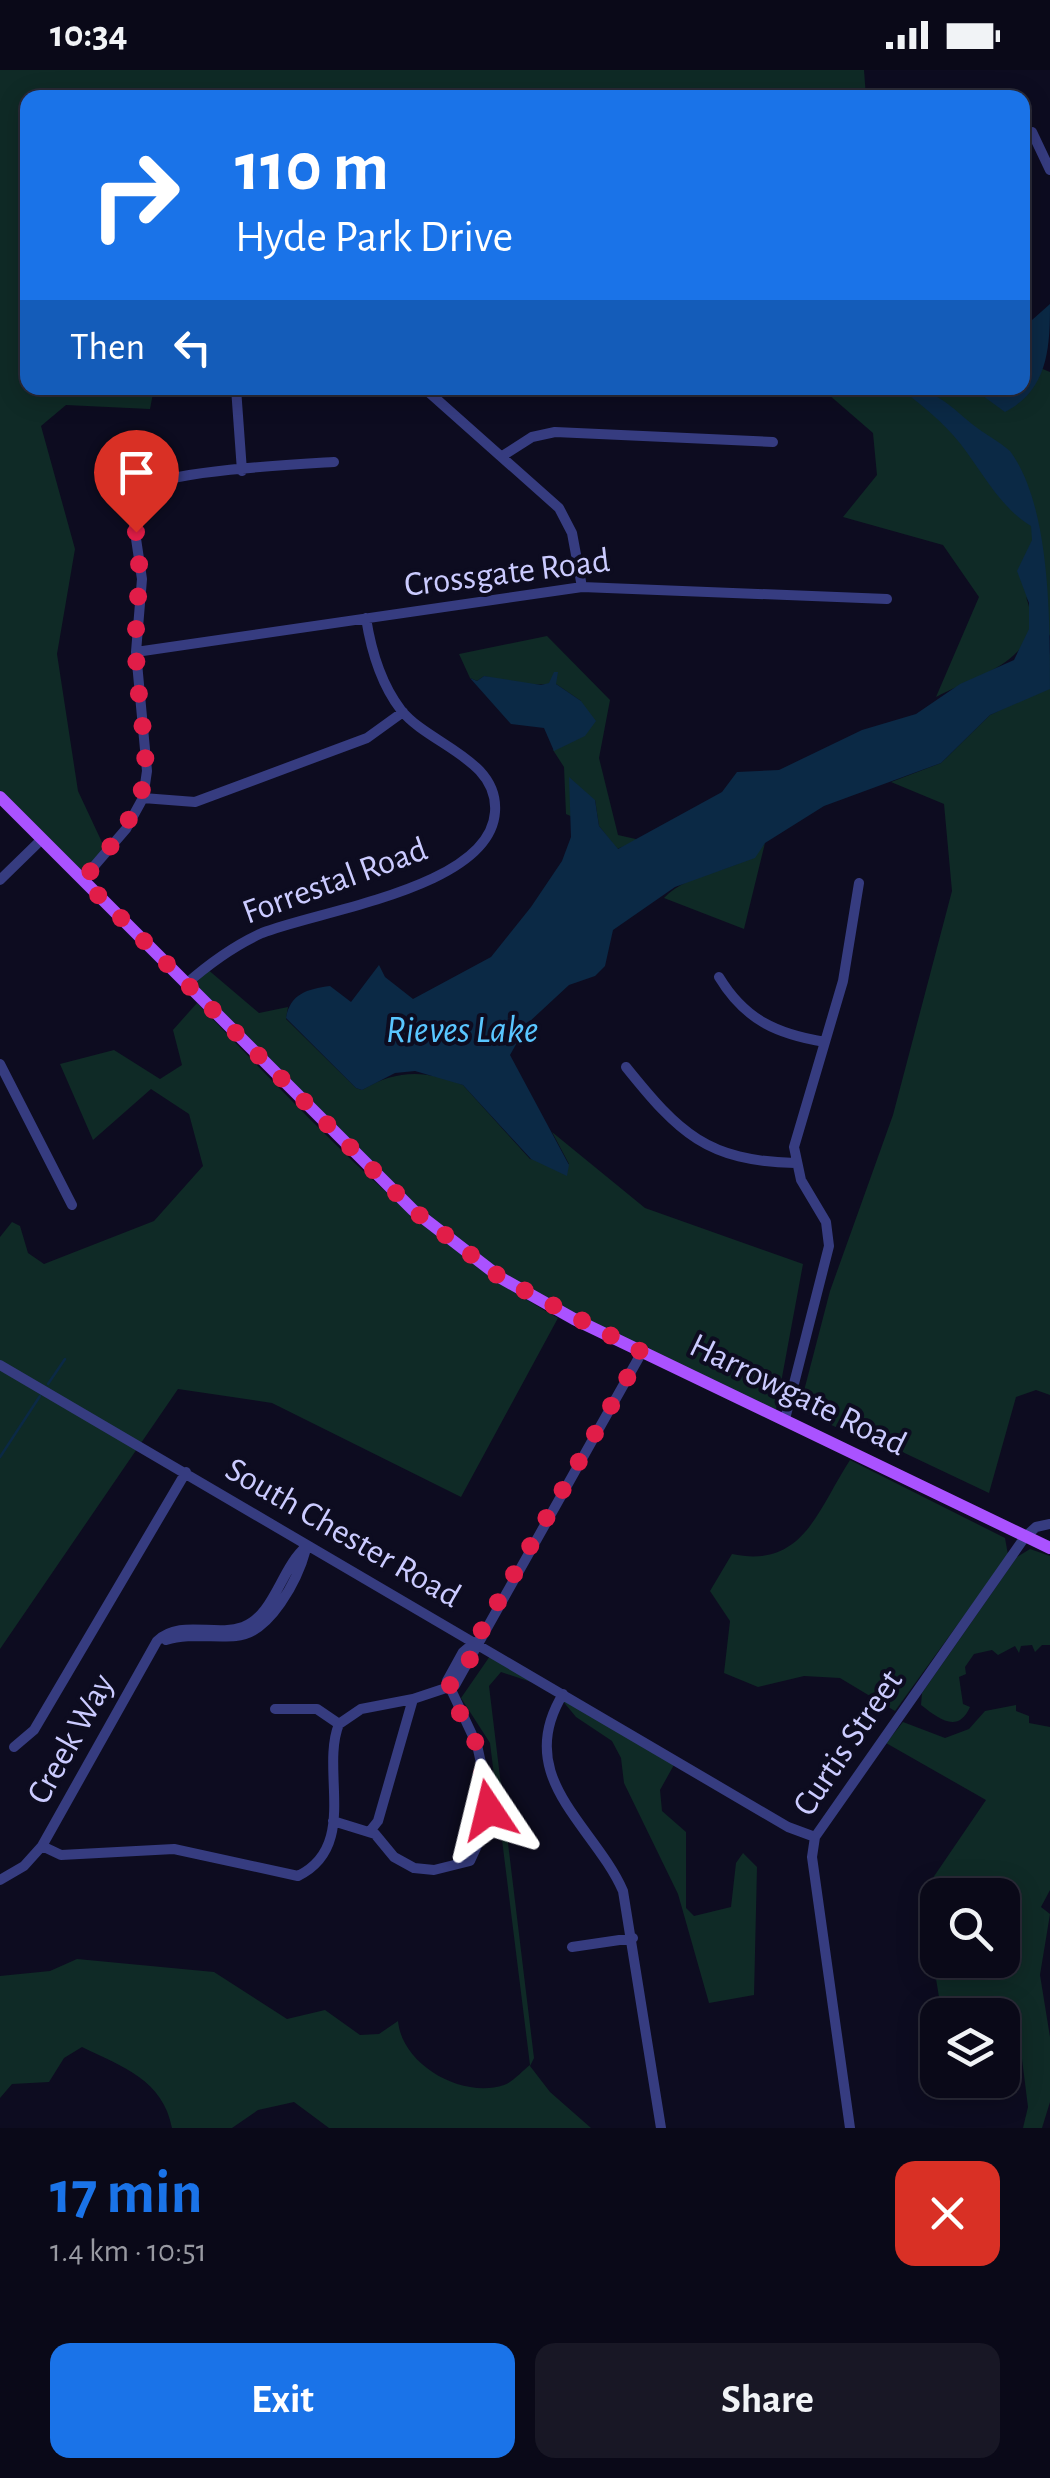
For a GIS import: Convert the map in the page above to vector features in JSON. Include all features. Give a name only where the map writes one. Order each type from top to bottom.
[{"type":"main road","name":"Harrowgate Road","points":[[0,797],[386,1186],[456,1245],[538,1301],[1050,1548]]},
{"type":"street","points":[[1032,132],[1050,170]]},
{"type":"street","points":[[237,395],[242,471]]},
{"type":"street","points":[[432,395],[504,455],[566,519],[582,587]]},
{"type":"street","points":[[504,455],[532,437],[555,432],[773,442]]},
{"type":"street","points":[[83,880],[126,830],[143,798],[146,728],[136,652],[142,580],[131,505],[138,488],[242,471],[334,462]]},
{"type":"street","name":"Crossgate Road","points":[[136,652],[582,587],[887,599]]},
{"type":"street","points":[[143,798],[195,802],[366,738],[403,712],[378,667],[366,618]]},
{"type":"street","name":"Forrestal Road","points":[[186,984],[246,940],[310,916],[391,894],[459,864],[478,851],[493,824],[494,794],[481,770],[421,730],[403,712]]},
{"type":"street","points":[[0,880],[42,838]]},
{"type":"street","points":[[785,1420],[828,1246],[826,1222],[795,1163],[796,1137],[846,966],[860,883]]},
{"type":"street","points":[[719,977],[739,1006],[760,1023],[825,1042]]},
{"type":"street","points":[[0,1064],[72,1205]]},
{"type":"street","points":[[626,1068],[676,1127],[700,1144],[737,1157],[795,1163]]},
{"type":"street","points":[[339,1724],[361,1708],[447,1689],[474,1654],[475,1642],[642,1352]]},
{"type":"street","name":"South Chester Road","points":[[0,1365],[788,1827],[815,1837]]},
{"type":"street","points":[[14,1747],[34,1730],[186,1472]]},
{"type":"street","points":[[1025,1537],[1036,1527],[1050,1524]]},
{"type":"street","name":"Curtis Street","points":[[850,2128],[812,1857],[815,1837],[1025,1537]]},
{"type":"street","name":"Creek Way","points":[[0,1880],[24,1866],[42,1846],[146,1663],[172,1638],[240,1636],[258,1629],[270,1615],[307,1546]]},
{"type":"street","points":[[334,1821],[370,1831],[400,1862],[424,1870],[470,1861],[482,1839],[488,1798],[477,1745],[447,1689]]},
{"type":"street","points":[[563,1694],[549,1732],[550,1772],[571,1818],[615,1872],[633,1938],[660,2128]]},
{"type":"street","points":[[370,1831],[378,1821],[413,1699]]},
{"type":"street","points":[[274,1709],[317,1710],[339,1724]]},
{"type":"street","points":[[42,1846],[61,1855],[174,1848],[298,1876],[312,1868],[324,1851],[334,1821],[339,1724]]},
{"type":"street","points":[[572,1946],[633,1938]]},
{"type":"green space","points":[[0,70],[864,70],[865,90],[20,90],[20,395],[153,395],[150,409],[66,405],[41,426],[75,549],[57,654],[78,791],[107,853],[83,879],[0,797]]},
{"type":"green space","points":[[1030,364],[1050,372],[1050,636],[1026,597],[1031,618],[1028,636],[1019,650],[989,672],[936,697],[979,597],[943,545],[843,517],[877,475],[873,433],[829,395],[1030,395]]},
{"type":"green space","points":[[547,636],[610,700],[599,758],[618,835],[640,840],[617,849],[599,826],[595,800],[575,818],[566,814],[564,767],[553,750],[581,701],[556,684],[523,685],[484,676],[477,681],[470,678],[459,654]]},
{"type":"green space","points":[[1050,652],[1050,1395],[1036,1390],[1016,1397],[989,1493],[856,1430],[840,1429],[799,1410],[830,1291],[893,1115],[952,891],[944,804],[891,782],[941,763],[990,715],[1038,692]]},
{"type":"green space","points":[[765,843],[744,929],[664,898],[688,882],[743,861]]},
{"type":"green space","points":[[206,968],[259,1013],[288,1007],[286,1019],[356,1088],[362,1090],[387,1078],[412,1074],[437,1076],[463,1085],[530,1159],[569,1164],[552,1132],[645,1208],[803,1264],[775,1415],[574,1319],[456,1245],[186,984]]},
{"type":"green space","points":[[197,1003],[323,1132],[412,1214],[507,1287],[558,1318],[461,1497],[272,1403],[178,1389],[0,1649],[0,1237],[12,1222],[20,1226],[28,1253],[44,1264],[154,1221],[203,1166],[189,1114],[151,1089],[93,1140],[60,1064],[114,1050],[160,1079],[182,1065],[173,1030]]},
{"type":"green space","points":[[850,1460],[1005,1538],[1008,1555],[895,1711],[840,1678],[804,1676],[758,1687],[724,1673],[730,1621],[710,1591],[732,1554],[776,1553],[805,1532]]},
{"type":"green space","points":[[1030,1549],[1050,1556],[1050,1645],[1042,1645],[1035,1652],[1032,1645],[1021,1646],[1019,1653],[1015,1646],[998,1655],[992,1650],[974,1654],[965,1667],[966,1674],[959,1677],[963,1704],[970,1707],[960,1720],[941,1719],[921,1705],[922,1693],[1017,1557]]},
{"type":"green space","points":[[490,1656],[540,1685],[501,1672],[489,1686],[534,2058],[530,2066],[550,2092],[591,2128],[329,2128],[294,2102],[258,2110],[232,2128],[172,2128],[160,2098],[139,2077],[82,2047],[64,2058],[49,2082],[12,2084],[0,2098],[0,1976],[50,1971],[77,1959],[214,1972],[287,2019],[325,2010],[360,2035],[379,2034],[398,2021],[410,2052],[422,2064],[453,2083],[470,2087],[504,2085],[530,2065],[490,1743],[461,1698]]},
{"type":"green space","points":[[557,1694],[675,1763],[660,1790],[662,1811],[686,1832],[686,1908],[694,1916],[731,1907],[736,1863],[743,1853],[757,1867],[754,1995],[709,2003],[678,1894],[624,1783],[621,1758],[612,1741],[576,1717]]},
{"type":"green space","points":[[1016,1705],[1016,1711],[1029,1716],[1029,1723],[1050,1727],[1050,1890],[1041,1907],[1050,1914],[1040,1975],[1050,2037],[1050,2102],[1042,2128],[1023,2128],[1028,2107],[1020,2043],[1020,1998],[939,1998],[936,1978],[1020,1978],[1020,1878],[933,1878],[986,1800],[886,1743],[903,1722],[945,1738],[969,1729],[985,1711]]},
{"type":"water","points":[[1050,304],[1044,366],[1030,392],[1030,322]]},
{"type":"water","name":"Rieves Lake","points":[[908,395],[933,395],[947,403],[1010,451],[1023,474],[1033,501],[1045,563],[1050,689],[990,715],[941,763],[824,806],[765,843],[755,858],[675,887],[613,930],[605,966],[595,976],[569,985],[528,1023],[510,1055],[569,1165],[567,1176],[531,1159],[463,1085],[415,1071],[395,1073],[362,1090],[356,1088],[286,1018],[291,1003],[307,991],[330,986],[351,1002],[379,965],[385,977],[413,999],[491,957],[562,861],[571,837],[569,777],[595,800],[599,826],[618,849],[722,792],[737,772],[779,770],[862,730],[916,714],[960,684],[1014,660],[1029,629],[1029,603],[1017,571],[1032,540],[1031,526],[998,496],[962,446]]},
{"type":"water","points":[[982,395],[1027,395],[1005,412]]},
{"type":"water","points":[[554,672],[558,672],[556,684],[581,701],[596,721],[585,736],[554,751],[544,728],[511,724],[470,678],[477,681],[484,676],[541,685],[549,683]]},
{"type":"waterway","points":[[48,1384],[65,1359]]},
{"type":"waterway","points":[[0,1457],[40,1396]]},
{"type":"route","points":[[136,532],[142,599],[136,652],[147,758],[143,798],[126,830],[83,880],[413,1210],[501,1278],[538,1301],[642,1352],[475,1642],[474,1654],[455,1684],[447,1689],[464,1714],[477,1745],[489,1810]]}]
